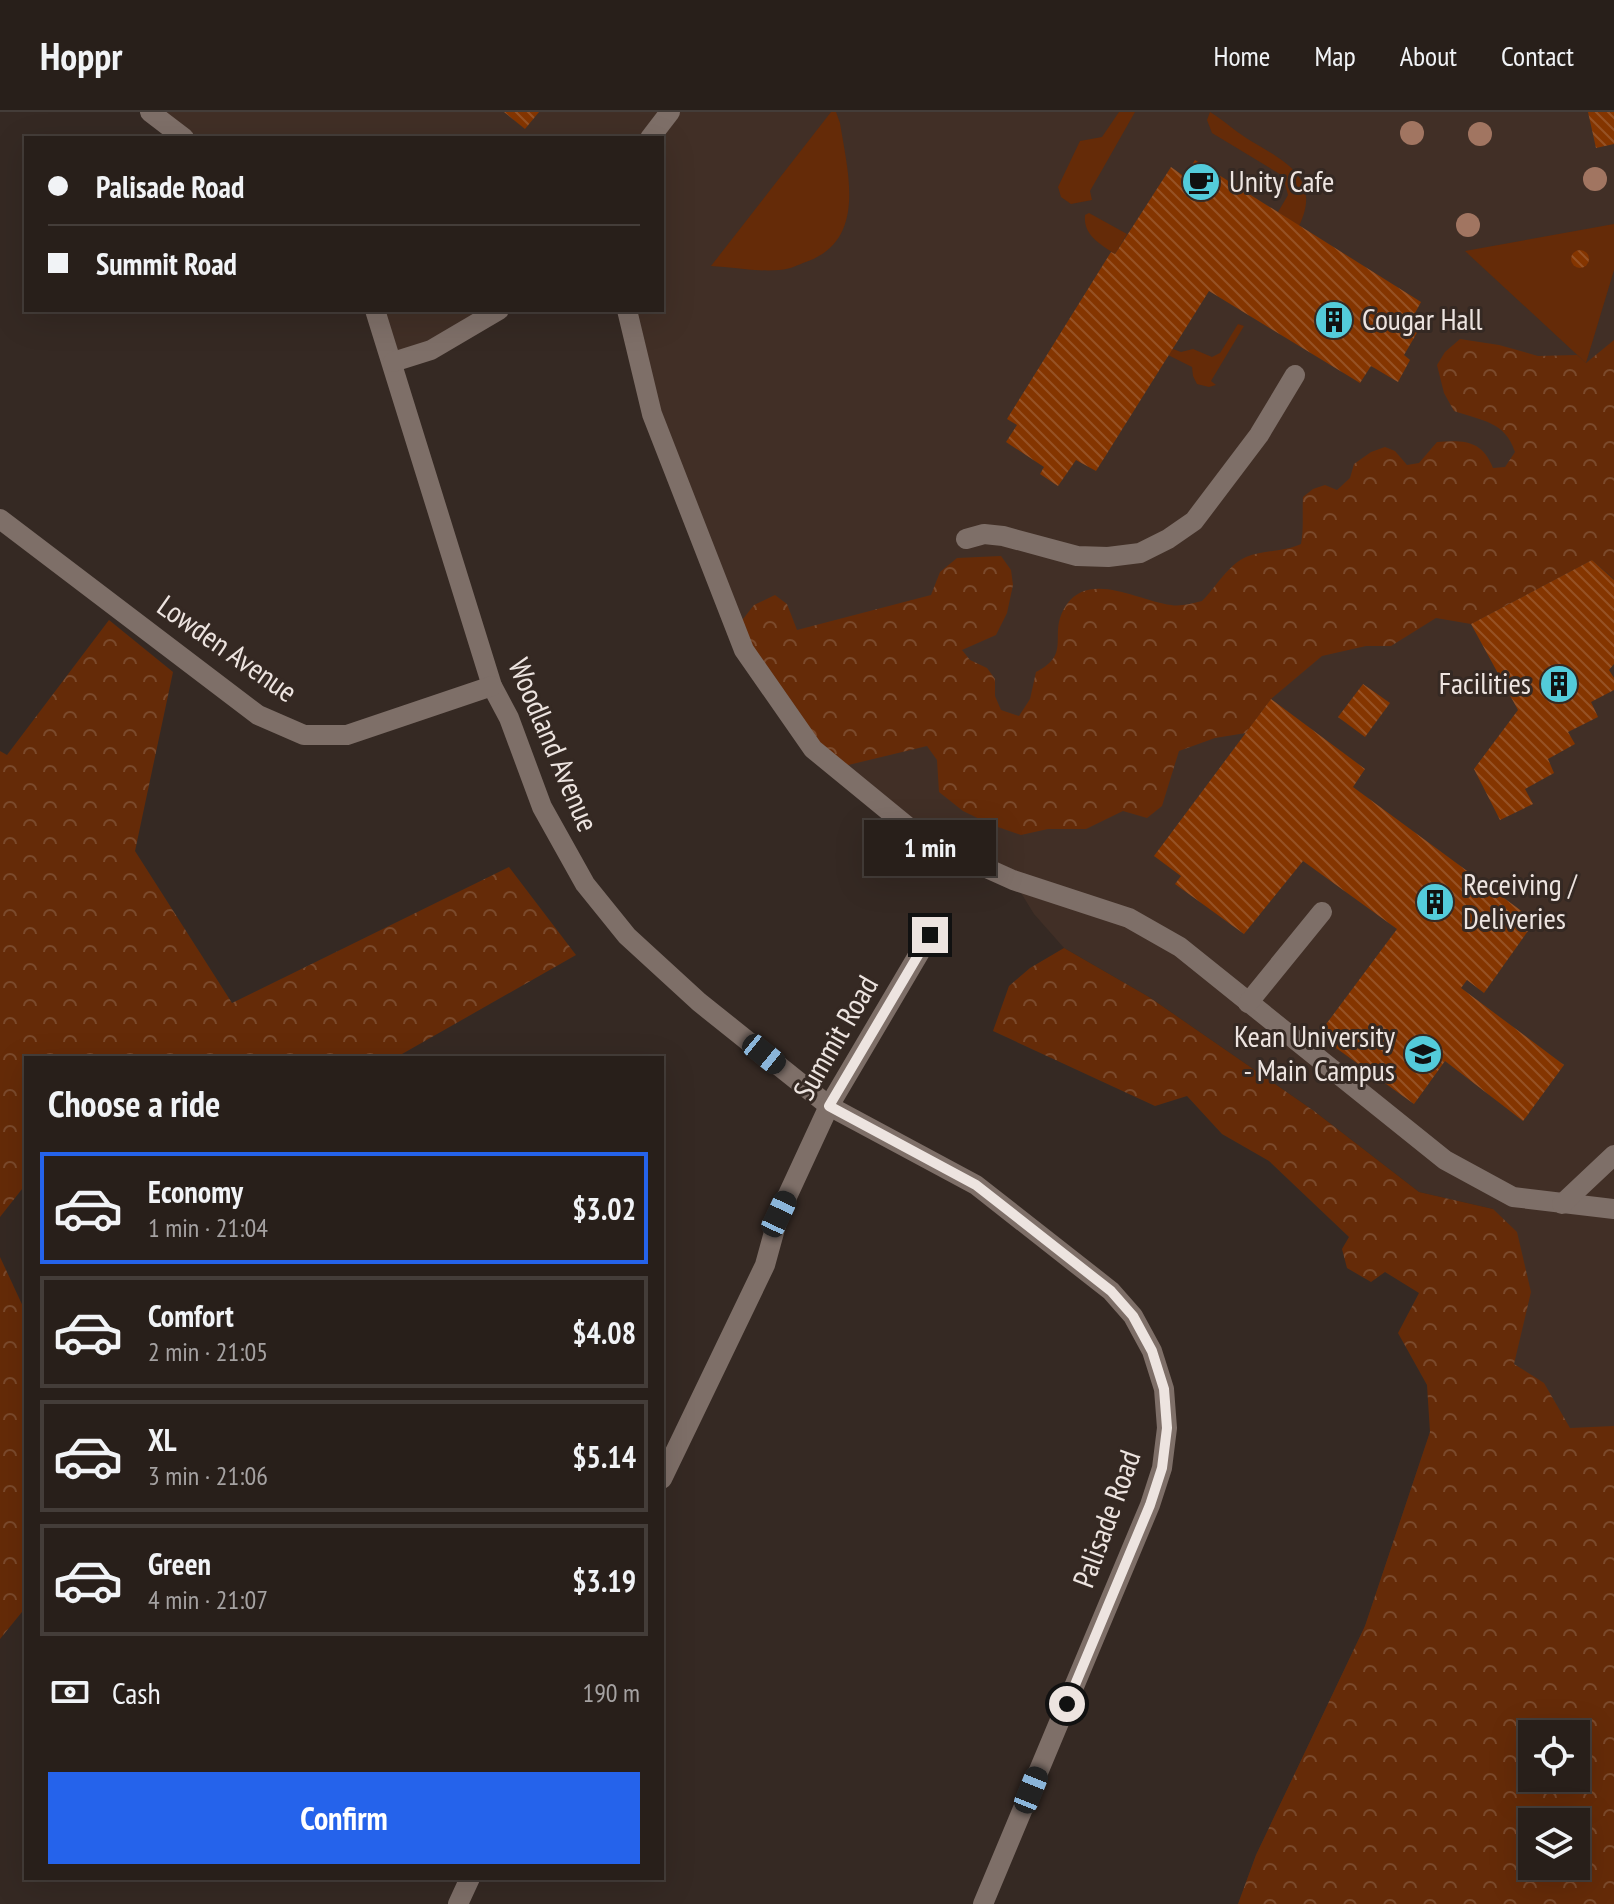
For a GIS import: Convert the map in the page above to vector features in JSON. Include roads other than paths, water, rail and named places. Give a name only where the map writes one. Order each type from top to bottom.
[{"type":"street","points":[[150,112],[181,136]]},
{"type":"street","points":[[652,136],[670,112]]},
{"type":"street","name":"Woodland Avenue","points":[[376,312],[492,686],[509,718],[542,807],[585,884],[627,936],[689,993],[829,1106]]},
{"type":"street","points":[[393,362],[431,350],[496,312]]},
{"type":"street","points":[[627,312],[652,414],[744,650],[813,749],[924,840],[1013,880],[1129,918],[1180,947],[1445,1160],[1513,1197],[1614,1209]]},
{"type":"street","points":[[966,539],[984,534],[1003,536],[1077,556],[1108,557],[1140,553],[1194,521],[1259,435],[1295,375]]},
{"type":"street","name":"Lowden Avenue","points":[[0,519],[258,715],[304,735],[347,735],[492,686]]},
{"type":"street","points":[[1248,1003],[1322,912]]},
{"type":"street","name":"Summit Road","points":[[667,1456],[765,1265],[779,1214],[829,1106],[930,935]]},
{"type":"street","name":"Palisade Road","points":[[829,1106],[976,1185],[1111,1291],[1133,1316],[1152,1351],[1164,1389],[1167,1428],[1162,1468],[1150,1505],[983,1904]]},
{"type":"street","points":[[1562,1204],[1614,1155]]},
{"type":"street","points":[[458,1904],[469,1880]]},
{"type":"place","name":"Unity Cafe","points":[[1201,182]]},
{"type":"place","name":"Cougar Hall","points":[[1334,320]]},
{"type":"place","name":"Facilities","points":[[1559,684]]},
{"type":"place","name":"Receiving / Deliveries","points":[[1435,902]]},
{"type":"place","name":"Kean University - Main Campus","points":[[1423,1054]]}]
